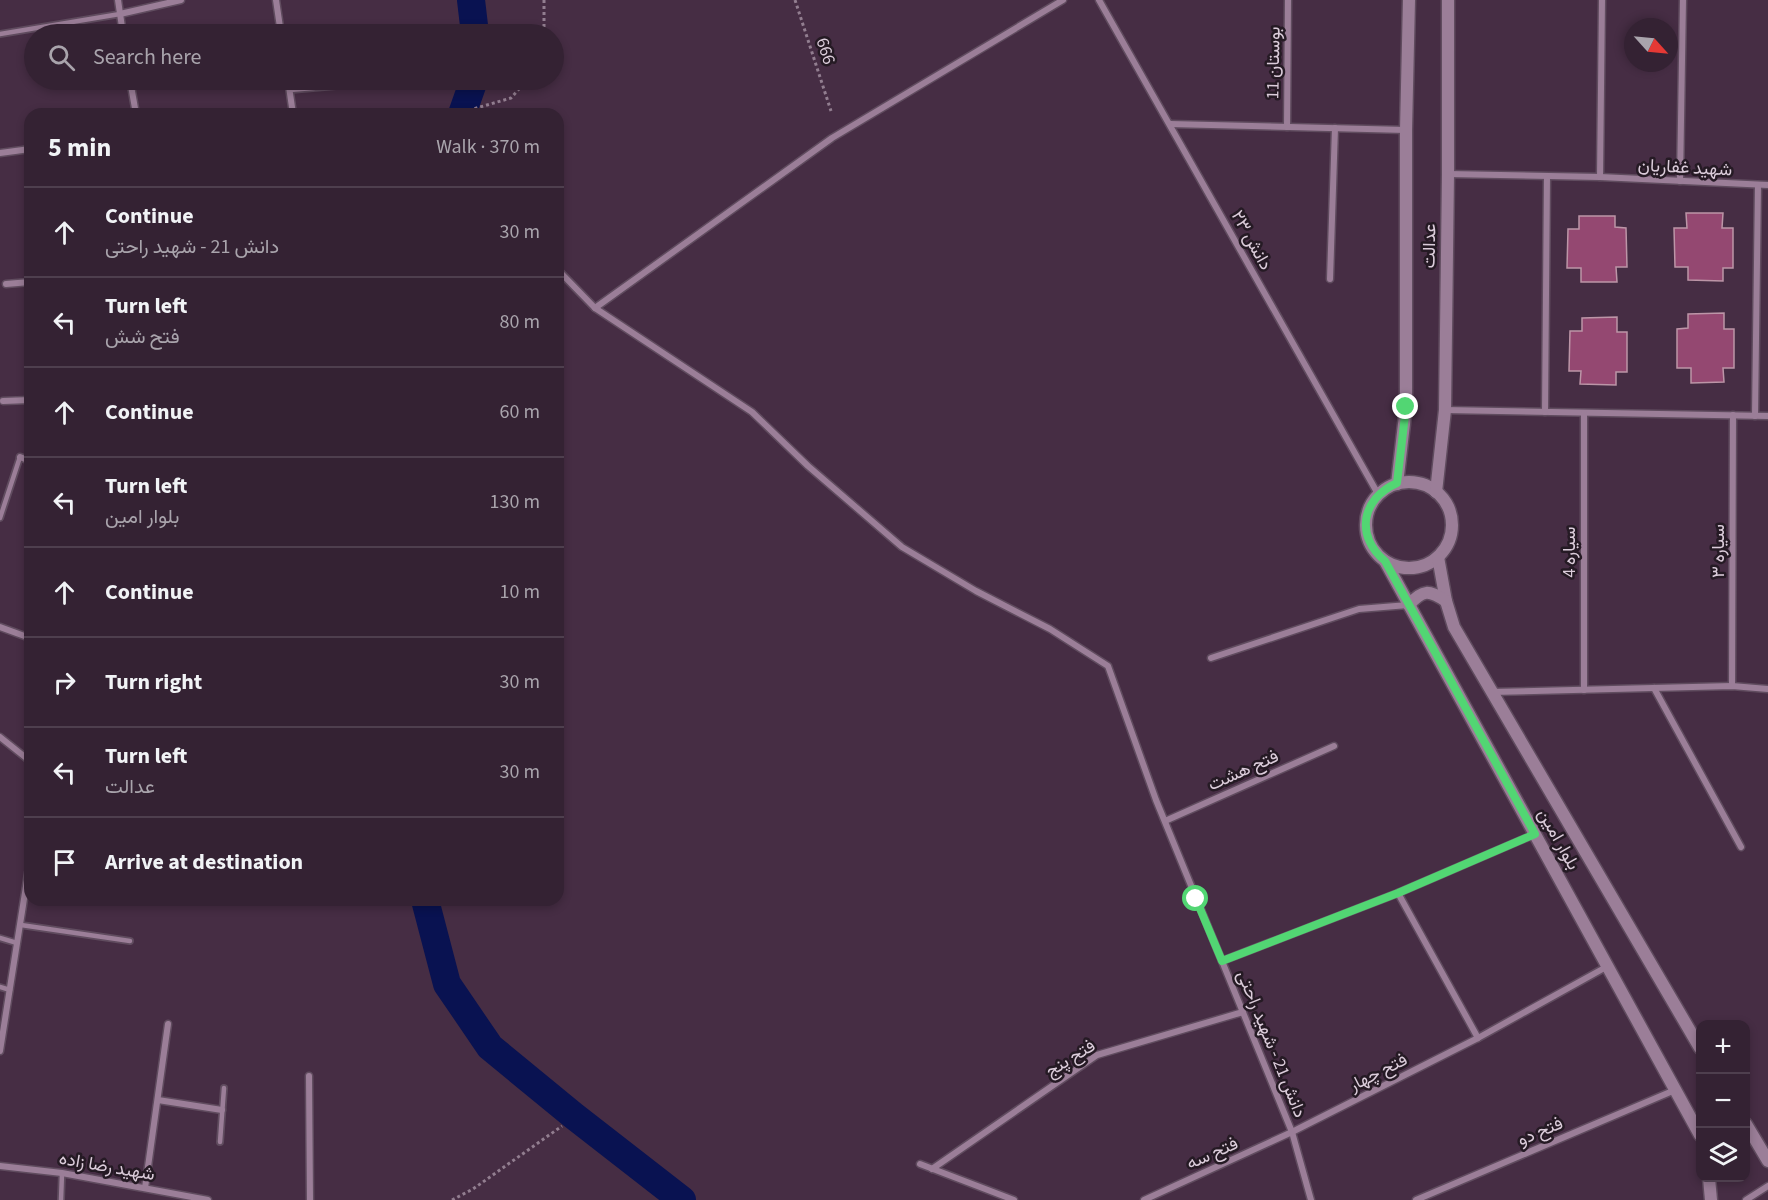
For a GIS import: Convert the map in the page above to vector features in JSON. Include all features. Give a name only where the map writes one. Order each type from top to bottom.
[{"type":"street","points":[[118,0],[122,24]]},
{"type":"street","points":[[120,14],[181,0]]},
{"type":"street","points":[[276,0],[280,24]]},
{"type":"street","points":[[564,276],[595,308],[832,138],[1063,0]]},
{"type":"street","name":"دانش ۲۳","points":[[1099,0],[1378,494]]},
{"type":"street","name":"بوستان 11","points":[[1287,127],[1288,0]]},
{"type":"street","name":"عدالت","points":[[1397,483],[1406,407],[1408,0]]},
{"type":"street","name":"عدالت","points":[[1436,492],[1445,410],[1448,0]]},
{"type":"street","points":[[1600,177],[1602,0]]},
{"type":"street","points":[[1680,182],[1683,0]]},
{"type":"street","points":[[132,90],[135,108]]},
{"type":"street","points":[[290,90],[292,108]]},
{"type":"street","points":[[1170,124],[1406,130]]},
{"type":"street","points":[[1330,279],[1335,128]]},
{"type":"street","points":[[0,153],[24,150]]},
{"type":"street","name":"شهید غفاریان","points":[[1448,174],[1600,177],[1768,185]]},
{"type":"street","points":[[1545,412],[1547,177]]},
{"type":"street","points":[[1755,416],[1758,185]]},
{"type":"street","points":[[6,284],[24,282]]},
{"type":"street","name":"دانش 21 - شهید راحتی","points":[[595,308],[752,412],[808,466],[902,547],[976,591],[1050,629],[1108,666],[1165,821],[1292,1132],[1311,1200]]},
{"type":"street","points":[[3,402],[24,400]]},
{"type":"street","points":[[1445,410],[1768,416]]},
{"type":"street","name":"سیاره 4","points":[[1584,413],[1584,690]]},
{"type":"street","name":"سیاره ۳","points":[[1732,686],[1733,415]]},
{"type":"street","points":[[20,457],[24,459]]},
{"type":"street","points":[[1397,483],[1418,483],[1436,492],[1449,509],[1452,529],[1449,540],[1438,557],[1423,566],[1414,568],[1395,566],[1385,561],[1370,545],[1367,535],[1367,513],[1378,494],[1397,483]]},
{"type":"street","name":"بلوار امین","points":[[1438,557],[1446,601],[1454,627],[1696,1040]]},
{"type":"street","name":"بلوار امین","points":[[1385,561],[1676,1090],[1696,1122]]},
{"type":"street","points":[[1211,658],[1359,609],[1409,605],[1416,596],[1426,592],[1436,594],[1446,601]]},
{"type":"street","points":[[0,627],[24,636]]},
{"type":"street","points":[[1491,692],[1732,686],[1766,689],[1768,697]]},
{"type":"street","points":[[1654,688],[1741,848]]},
{"type":"street","points":[[0,737],[24,756]]},
{"type":"street","name":"فتح هشت","points":[[1165,821],[1334,746]]},
{"type":"street","points":[[1222,961],[1398,893],[1535,834]]},
{"type":"street","points":[[1398,893],[1478,1038]]},
{"type":"street","points":[[0,1051],[24,904]]},
{"type":"street","name":"فتح چهار","points":[[1292,1132],[1478,1038],[1608,966]]},
{"type":"street","name":"فتح پنج","points":[[932,1169],[1097,1055],[1242,1012]]},
{"type":"street","points":[[145,1188],[168,1023]]},
{"type":"street","points":[[309,1076],[310,1200]]},
{"type":"street","name":"فتح دو","points":[[1416,1200],[1676,1090]]},
{"type":"street","points":[[158,1100],[222,1110]]},
{"type":"street","points":[[1748,1128],[1768,1161]]},
{"type":"street","name":"فتح سه","points":[[1144,1200],[1292,1132]]},
{"type":"street","points":[[920,1164],[1014,1200]]},
{"type":"street","name":"شهید رضا زاده","points":[[0,1166],[62,1173],[208,1200]]},
{"type":"street","points":[[1709,1182],[1711,1200]]},
{"type":"street","points":[[1746,1200],[1768,1186]]},
{"type":"lane","points":[[60,24],[120,14]]},
{"type":"lane","points":[[0,34],[24,30]]},
{"type":"lane","points":[[0,518],[20,457]]},
{"type":"lane","points":[[21,925],[130,941]]},
{"type":"lane","points":[[0,938],[17,943]]},
{"type":"lane","points":[[0,987],[10,990]]},
{"type":"lane","points":[[220,1142],[224,1088]]},
{"type":"lane","points":[[61,1200],[62,1173]]},
{"type":"path","points":[[544,0],[544,24]]},
{"type":"path","name":"666","points":[[795,0],[831,111]]},
{"type":"path","points":[[477,108],[511,98],[518,90]]},
{"type":"path","points":[[452,1200],[472,1190],[562,1126]]},
{"type":"building","points":[[1686,213],[1723,213],[1722,228],[1733,228],[1733,268],[1723,268],[1723,281],[1688,280],[1688,267],[1675,267],[1674,228],[1687,228]]},
{"type":"building","points":[[1579,216],[1615,216],[1615,227],[1626,228],[1627,267],[1616,267],[1617,282],[1581,282],[1581,268],[1567,268],[1568,229],[1579,229]]},
{"type":"building","points":[[1724,313],[1724,329],[1734,329],[1734,368],[1723,368],[1724,382],[1691,383],[1691,368],[1677,368],[1677,329],[1688,328],[1688,314]]},
{"type":"building","points":[[1617,317],[1617,332],[1627,332],[1627,372],[1616,372],[1616,385],[1580,384],[1581,371],[1569,371],[1570,331],[1582,331],[1582,318]]},
{"type":"waterway","points":[[471,0],[474,24]]},
{"type":"waterway","points":[[464,108],[470,90]]},
{"type":"waterway","points":[[427,906],[447,984],[490,1047],[682,1200]]},
{"type":"route","points":[[1196,899],[1222,961],[1398,893],[1535,834],[1385,561],[1370,545],[1367,535],[1367,513],[1378,494],[1397,483],[1406,407]]}]
